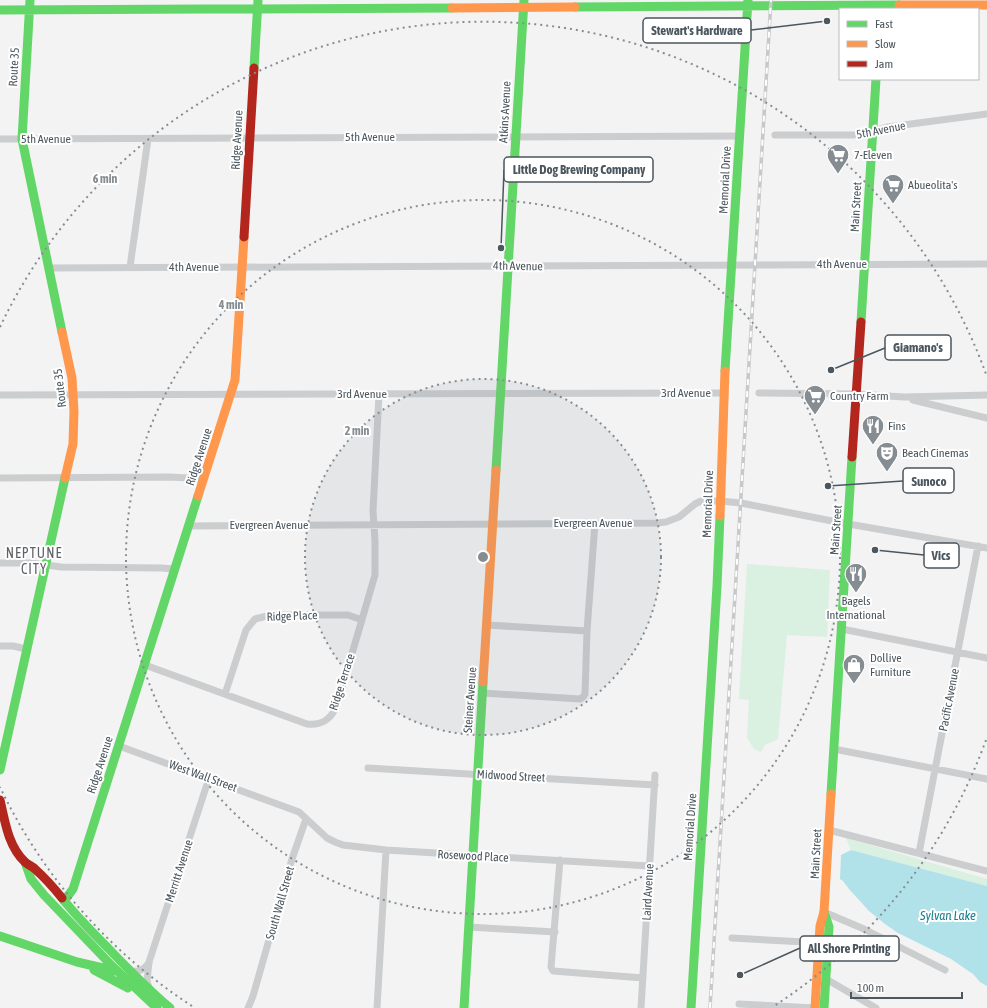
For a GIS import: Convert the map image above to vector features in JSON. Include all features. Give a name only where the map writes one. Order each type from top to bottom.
[{"type":"street","name":"Route 35","points":[[0,770],[3,745],[73,444],[74,411],[72,378],[22,139],[30,0]]},
{"type":"street","points":[[0,10],[258,5],[748,3],[768,6],[987,6]]},
{"type":"street","name":"Memorial Drive","points":[[691,1008],[717,586],[724,393],[748,3]]},
{"type":"street","name":"Atkins Avenue","points":[[500,394],[523,4]]},
{"type":"street","name":"Ridge Avenue","points":[[64,901],[73,889],[235,380],[258,5]]},
{"type":"street","name":"Main Street","points":[[824,1008],[826,979],[820,926],[824,912],[876,80]]},
{"type":"street","name":"5th Avenue","points":[[775,135],[858,135],[888,127],[987,114]]},
{"type":"street","name":"5th Avenue","points":[[0,139],[740,136]]},
{"type":"street","points":[[130,267],[148,139]]},
{"type":"street","name":"4th Avenue","points":[[49,268],[987,264]]},
{"type":"street","points":[[759,392],[856,394],[904,397],[987,395]]},
{"type":"street","name":"3rd Avenue","points":[[0,395],[724,393]]},
{"type":"street","name":"Ridge Terrace","points":[[145,665],[307,724],[319,724],[330,717],[338,705],[375,575],[373,510],[380,394]]},
{"type":"street","name":"Steiner Avenue","points":[[464,1008],[500,394]]},
{"type":"street","points":[[904,397],[987,418]]},
{"type":"street","points":[[0,478],[204,478]]},
{"type":"street","name":"Evergreen Avenue","points":[[189,526],[657,523],[666,522],[679,517],[701,501],[741,503],[848,524],[987,548]]},
{"type":"street","points":[[482,693],[580,699],[585,694],[595,523]]},
{"type":"street","name":"Pacific Avenue","points":[[919,853],[978,546]]},
{"type":"street","points":[[0,563],[31,563],[61,567],[175,569]]},
{"type":"street","name":"Ridge Place","points":[[226,694],[246,630],[255,619],[271,615],[348,615],[362,620]]},
{"type":"street","points":[[487,625],[588,631]]},
{"type":"street","points":[[842,629],[987,658]]},
{"type":"street","points":[[0,646],[13,646],[26,649]]},
{"type":"street","name":"West Wall Street","points":[[119,746],[299,812],[306,819]]},
{"type":"street","points":[[834,749],[987,779]]},
{"type":"street","name":"Midwood Street","points":[[368,768],[655,785]]},
{"type":"street","name":"Laird Avenue","points":[[641,1008],[655,775]]},
{"type":"street","name":"Merritt Avenue","points":[[150,992],[147,981],[149,962],[209,778]]},
{"type":"street","points":[[0,800],[3,832],[25,862],[34,868],[55,889],[64,901],[150,992]]},
{"type":"street","name":"Rosewood Place","points":[[306,819],[327,838],[335,842],[356,847],[473,856],[649,866]]},
{"type":"street","name":"South Wall Street","points":[[248,1008],[253,996],[292,859],[306,819]]},
{"type":"street","points":[[829,830],[987,870]]},
{"type":"street","points":[[377,1008],[386,850]]},
{"type":"street","points":[[560,860],[552,967],[553,971],[643,978]]},
{"type":"street","points":[[25,862],[26,868],[32,880],[116,972],[139,994],[157,1008]]},
{"type":"street","points":[[824,912],[864,929],[945,970]]},
{"type":"street","points":[[468,927],[555,932]]},
{"type":"street","points":[[0,936],[77,962],[128,976],[170,1008]]},
{"type":"street","points":[[732,938],[823,943]]},
{"type":"street","name":"Main Street","points":[[815,1008],[823,943]]},
{"type":"street","points":[[77,962],[139,994]]},
{"type":"street","points":[[130,971],[140,971],[145,968],[149,962]]},
{"type":"street","points":[[826,979],[876,1008]]},
{"type":"street","points":[[739,1004],[815,1008]]},
{"type":"green space","points":[[747,564],[830,570],[827,637],[787,635],[778,739],[765,745],[761,752],[754,749],[747,738],[749,700],[739,699]]},
{"type":"green space","points":[[846,838],[987,879],[987,886],[851,850]]},
{"type":"water","name":"Sylvan Lake","points":[[851,850],[987,886],[987,986],[980,982],[973,974],[951,959],[898,933],[869,911],[840,879],[841,855]]},
{"type":"railway","points":[[710,1008],[771,0]]},
{"type":"traffic: fast","points":[[30,0],[22,139],[62,332]]},
{"type":"traffic: fast","points":[[254,68],[258,0]]},
{"type":"traffic: fast","points":[[496,470],[524,0]]},
{"type":"traffic: fast","points":[[725,371],[748,0]]},
{"type":"traffic: fast","points":[[575,7],[899,5]]},
{"type":"traffic: fast","points":[[0,10],[452,8]]},
{"type":"traffic: fast","points":[[861,322],[876,80]]},
{"type":"traffic: fast","points":[[831,794],[852,457]]},
{"type":"traffic: fast","points":[[0,770],[65,478]]},
{"type":"traffic: fast","points":[[64,901],[73,889],[198,496]]},
{"type":"traffic: fast","points":[[691,1008],[720,516]]},
{"type":"traffic: fast","points":[[464,1008],[483,682]]},
{"type":"traffic: fast","points":[[25,862],[31,879],[44,895],[112,966],[157,1008]]},
{"type":"traffic: fast","points":[[62,898],[84,924],[123,964],[170,1008]]},
{"type":"traffic: fast","points":[[824,912],[829,927],[824,1008]]},
{"type":"traffic: fast","points":[[0,936],[77,962],[116,971]]},
{"type":"traffic: fast","points":[[94,970],[128,988]]},
{"type":"traffic: slow","points":[[899,5],[987,5]]},
{"type":"traffic: slow","points":[[452,8],[575,7]]},
{"type":"traffic: slow","points":[[198,496],[235,380],[244,237]]},
{"type":"traffic: slow","points":[[62,332],[72,378],[74,411],[73,444],[65,478]]},
{"type":"traffic: slow","points":[[720,516],[725,371]]},
{"type":"traffic: slow","points":[[483,682],[496,470]]},
{"type":"traffic: slow","points":[[815,1008],[820,926],[824,912],[831,794]]},
{"type":"traffic: jam","points":[[244,237],[254,68]]},
{"type":"traffic: jam","points":[[852,457],[861,322]]},
{"type":"traffic: jam","points":[[0,800],[8,833],[19,856],[34,868],[62,898]]},
{"type":"place","name":"Stewart's Hardware","points":[[827,21]]},
{"type":"place","name":"7-Eleven","points":[[838,174]]},
{"type":"place","name":"Abueolita's","points":[[893,204]]},
{"type":"place","name":"Little Dog Brewing Company","points":[[501,248]]},
{"type":"place","name":"Giamano's","points":[[831,370]]},
{"type":"place","name":"Country Farm","points":[[815,416]]},
{"type":"place","name":"Fins","points":[[873,446]]},
{"type":"place","name":"Beach Cinemas","points":[[887,472]]},
{"type":"place","name":"Sunoco","points":[[828,486]]},
{"type":"place","name":"Vics","points":[[875,550]]},
{"type":"place","name":"Bagels International","points":[[856,594]]},
{"type":"place","name":"Dollive Furniture","points":[[854,684]]},
{"type":"place","name":"All Shore Printing","points":[[740,975]]},
{"type":"district","name":"NEPTUNE CITY","points":[[34,562]]}]
